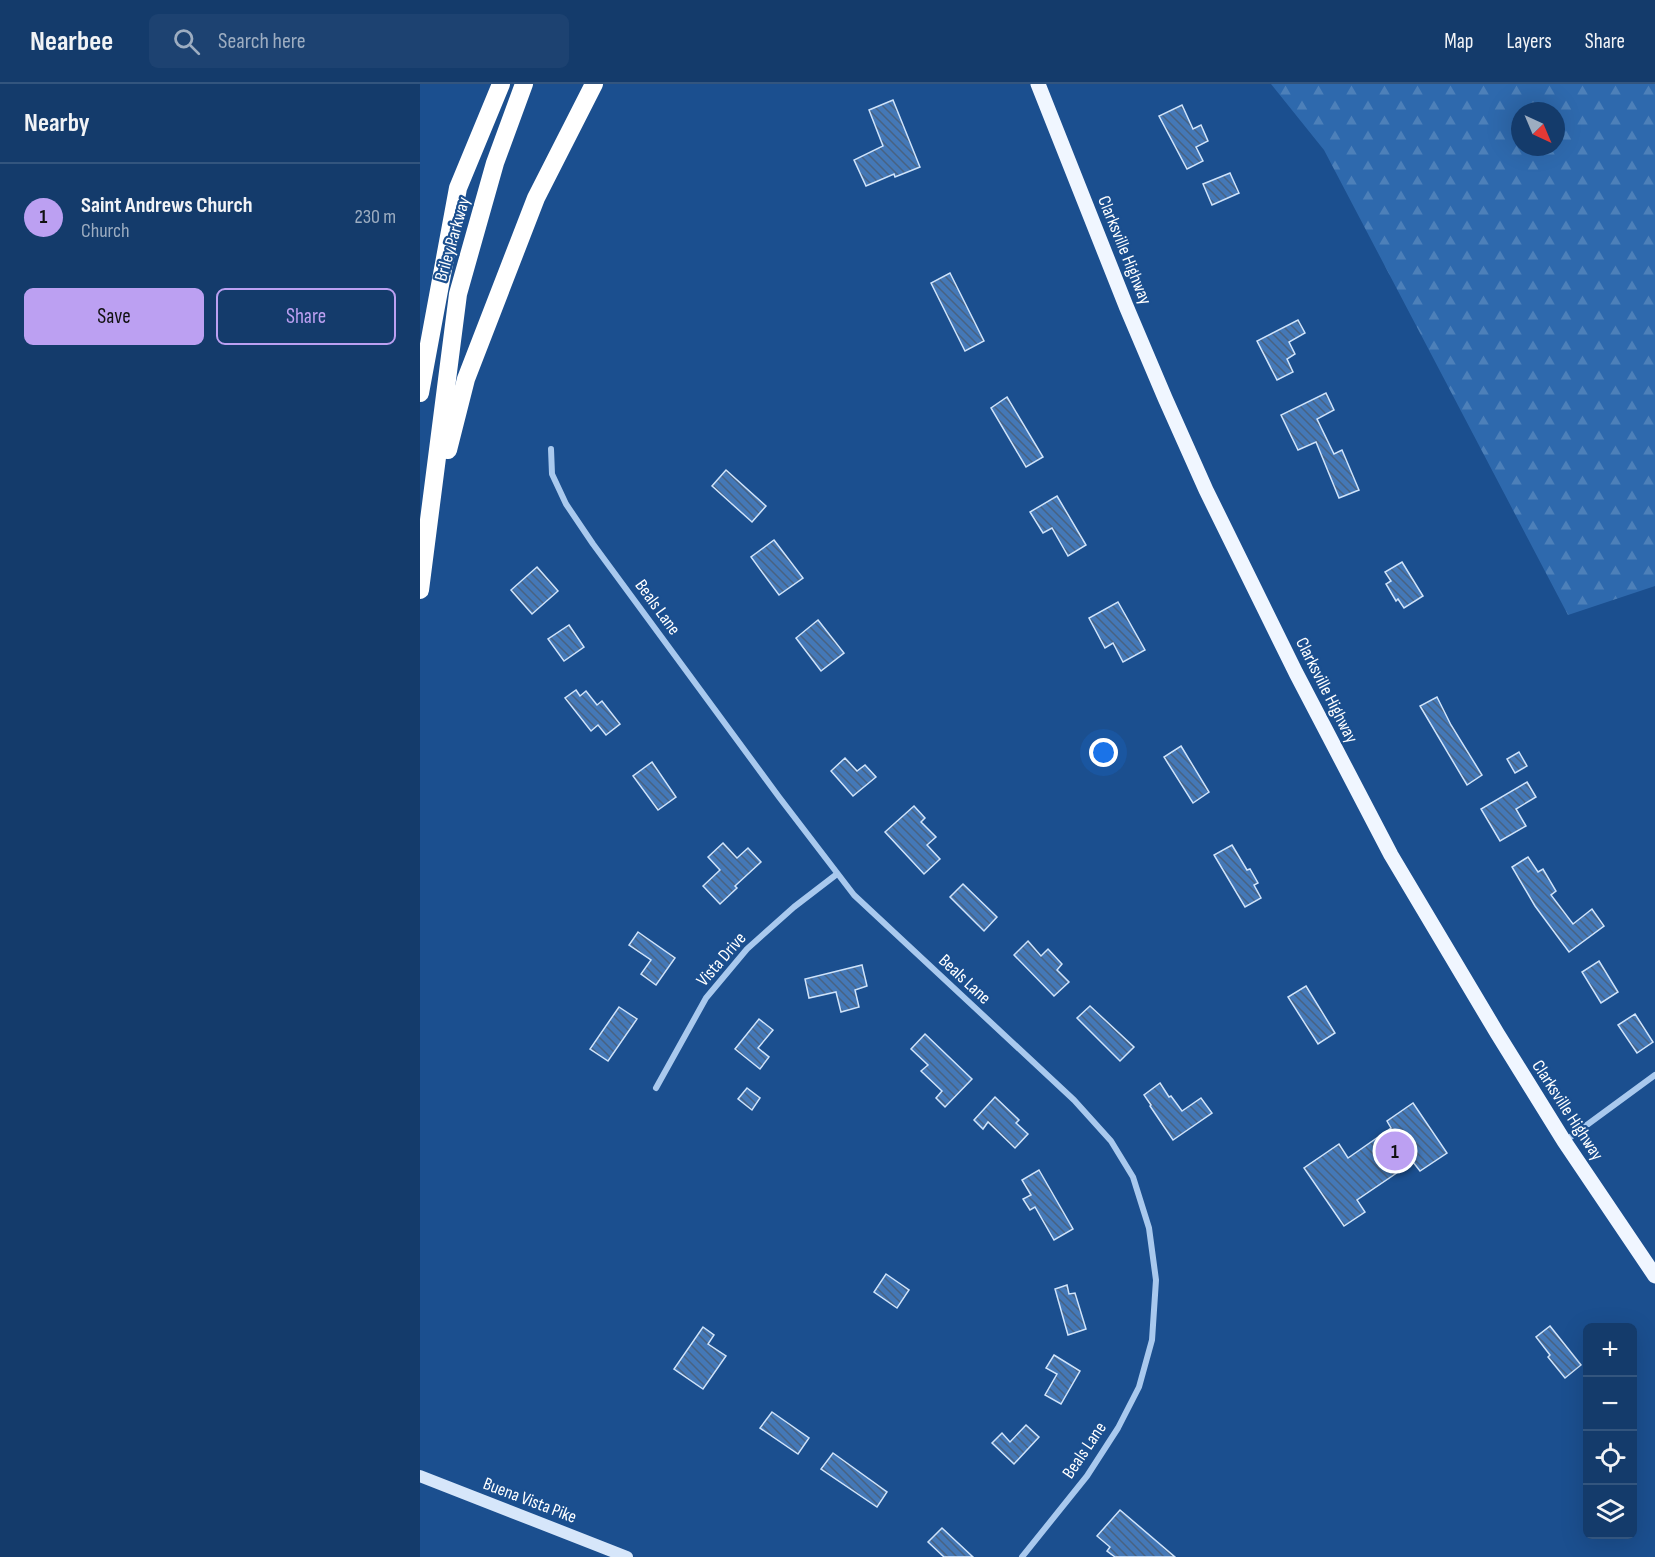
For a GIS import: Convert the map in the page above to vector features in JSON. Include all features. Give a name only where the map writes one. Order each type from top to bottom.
[{"type":"highway","points":[[458,188],[487,84]]},
{"type":"highway","name":"Briley Parkway","points":[[420,393],[458,188],[501,84]]},
{"type":"highway","name":"Briley Parkway","points":[[420,590],[458,294],[495,163],[524,84]]},
{"type":"highway","points":[[428,531],[466,379],[536,198],[594,84]]},
{"type":"main road","name":"Clarksville Highway","points":[[1038,84],[1168,405],[1269,620],[1391,855],[1564,1141],[1655,1276]]},
{"type":"main road","name":"Buena Vista Pike","points":[[420,1476],[627,1557]]},
{"type":"street","name":"Beals Lane","points":[[551,450],[552,474],[566,504],[837,874],[854,895],[1074,1100],[1111,1141],[1132,1177],[1149,1228],[1156,1280],[1152,1340],[1139,1387],[1119,1428],[1088,1476],[1022,1557]]},
{"type":"street","name":"Vista Drive","points":[[656,1089],[706,998],[740,957],[794,907],[837,874]]},
{"type":"street","points":[[1564,1141],[1655,1076]]},
{"type":"green space","points":[[1271,84],[1655,84],[1655,586],[1568,615],[1324,150]]},
{"type":"building","points":[[893,100],[920,167],[895,177],[894,174],[866,186],[854,160],[883,146],[869,110]]},
{"type":"building","points":[[1182,105],[1193,129],[1201,125],[1208,141],[1196,147],[1203,161],[1187,169],[1159,116]]},
{"type":"building","points":[[1230,173],[1239,193],[1212,205],[1203,184]]},
{"type":"building","points":[[950,273],[984,341],[965,351],[931,283]]},
{"type":"building","points":[[1298,320],[1305,333],[1289,342],[1295,354],[1287,359],[1293,372],[1277,380],[1257,341]]},
{"type":"building","points":[[1326,393],[1334,410],[1317,419],[1334,454],[1342,450],[1359,490],[1339,498],[1316,442],[1298,450],[1281,415]]},
{"type":"building","points":[[1007,397],[1043,457],[1026,467],[991,408]]},
{"type":"building","points":[[726,470],[766,506],[752,522],[712,486]]},
{"type":"building","points":[[1057,496],[1086,545],[1068,556],[1052,528],[1043,533],[1030,512]]},
{"type":"building","points":[[774,540],[803,578],[779,595],[751,557]]},
{"type":"building","points":[[1402,562],[1423,596],[1404,608],[1398,599],[1396,601],[1386,584],[1391,581],[1385,572]]},
{"type":"building","points":[[537,567],[558,591],[532,614],[511,590]]},
{"type":"building","points":[[1118,602],[1145,650],[1123,662],[1113,643],[1105,648],[1089,618]]},
{"type":"building","points":[[818,620],[844,653],[821,671],[796,638]]},
{"type":"building","points":[[569,625],[584,647],[564,661],[548,639]]},
{"type":"building","points":[[576,690],[580,696],[586,691],[597,705],[602,701],[620,724],[606,735],[598,725],[591,731],[565,698]]},
{"type":"building","points":[[1437,697],[1451,725],[1482,775],[1467,785],[1420,706]]},
{"type":"building","points":[[1181,746],[1209,792],[1193,803],[1164,757]]},
{"type":"building","points":[[1519,752],[1527,766],[1515,773],[1507,759]]},
{"type":"building","points":[[845,758],[857,771],[865,765],[876,777],[853,796],[831,771]]},
{"type":"building","points":[[652,762],[676,797],[658,810],[633,776]]},
{"type":"building","points":[[1527,782],[1536,797],[1516,809],[1526,826],[1500,841],[1481,809]]},
{"type":"building","points":[[914,806],[925,818],[921,822],[936,837],[927,845],[940,859],[924,874],[885,832]]},
{"type":"building","points":[[723,843],[737,858],[748,848],[761,862],[735,886],[737,888],[720,904],[703,886],[720,870],[708,857]]},
{"type":"building","points":[[1232,845],[1258,883],[1254,885],[1261,898],[1245,907],[1214,855]]},
{"type":"building","points":[[1528,857],[1538,872],[1543,869],[1556,891],[1551,895],[1573,924],[1592,909],[1604,926],[1569,952],[1535,906],[1512,867]]},
{"type":"building","points":[[963,884],[997,917],[984,931],[950,897]]},
{"type":"building","points":[[638,932],[675,958],[656,985],[641,974],[651,960],[629,945]]},
{"type":"building","points":[[1028,941],[1041,956],[1048,949],[1062,964],[1057,970],[1069,982],[1054,996],[1014,955]]},
{"type":"building","points":[[1599,961],[1618,992],[1601,1003],[1582,972]]},
{"type":"building","points":[[862,965],[867,986],[855,990],[859,1007],[841,1012],[836,992],[809,998],[805,979]]},
{"type":"building","points":[[1306,986],[1335,1033],[1318,1044],[1288,997]]},
{"type":"building","points":[[1090,1006],[1134,1047],[1120,1061],[1077,1018]]},
{"type":"building","points":[[619,1007],[637,1019],[608,1061],[590,1049]]},
{"type":"building","points":[[1635,1014],[1653,1042],[1637,1053],[1618,1025]]},
{"type":"building","points":[[759,1019],[773,1030],[758,1048],[769,1057],[760,1069],[735,1049]]},
{"type":"building","points":[[925,1034],[972,1079],[945,1107],[936,1098],[942,1091],[921,1071],[928,1065],[911,1049]]},
{"type":"building","points":[[1160,1083],[1182,1111],[1201,1098],[1212,1113],[1173,1140],[1144,1095]]},
{"type":"building","points":[[747,1088],[760,1098],[752,1110],[738,1099]]},
{"type":"building","points":[[995,1097],[1019,1120],[1016,1123],[1028,1134],[1015,1148],[988,1122],[983,1129],[974,1120]]},
{"type":"building","points":[[1413,1103],[1447,1153],[1420,1171],[1413,1162],[1357,1200],[1365,1212],[1344,1226],[1304,1168],[1339,1144],[1348,1158],[1391,1128],[1387,1121]]},
{"type":"building","points":[[1039,1170],[1073,1229],[1054,1240],[1035,1207],[1030,1210],[1023,1199],[1031,1195],[1022,1180]]},
{"type":"building","points":[[886,1274],[909,1290],[897,1308],[874,1292]]},
{"type":"building","points":[[1067,1285],[1069,1294],[1075,1293],[1086,1329],[1068,1335],[1055,1289]]},
{"type":"building","points":[[1550,1326],[1581,1365],[1565,1378],[1536,1337]]},
{"type":"building","points":[[703,1327],[714,1335],[708,1344],[726,1356],[703,1389],[674,1369]]},
{"type":"building","points":[[1054,1355],[1080,1371],[1061,1404],[1045,1395],[1057,1374],[1046,1368]]},
{"type":"building","points":[[772,1412],[809,1438],[798,1454],[760,1428]]},
{"type":"building","points":[[1026,1425],[1039,1437],[1014,1464],[992,1443],[1002,1433],[1010,1442]]},
{"type":"building","points":[[833,1453],[887,1492],[877,1507],[821,1469]]},
{"type":"building","points":[[1120,1510],[1175,1557],[1115,1557],[1107,1551],[1110,1547],[1097,1536]]},
{"type":"building","points":[[942,1528],[973,1557],[944,1557],[928,1542]]},
{"type":"place","name":"Saint Andrews Church","points":[[1395,1151]]}]
